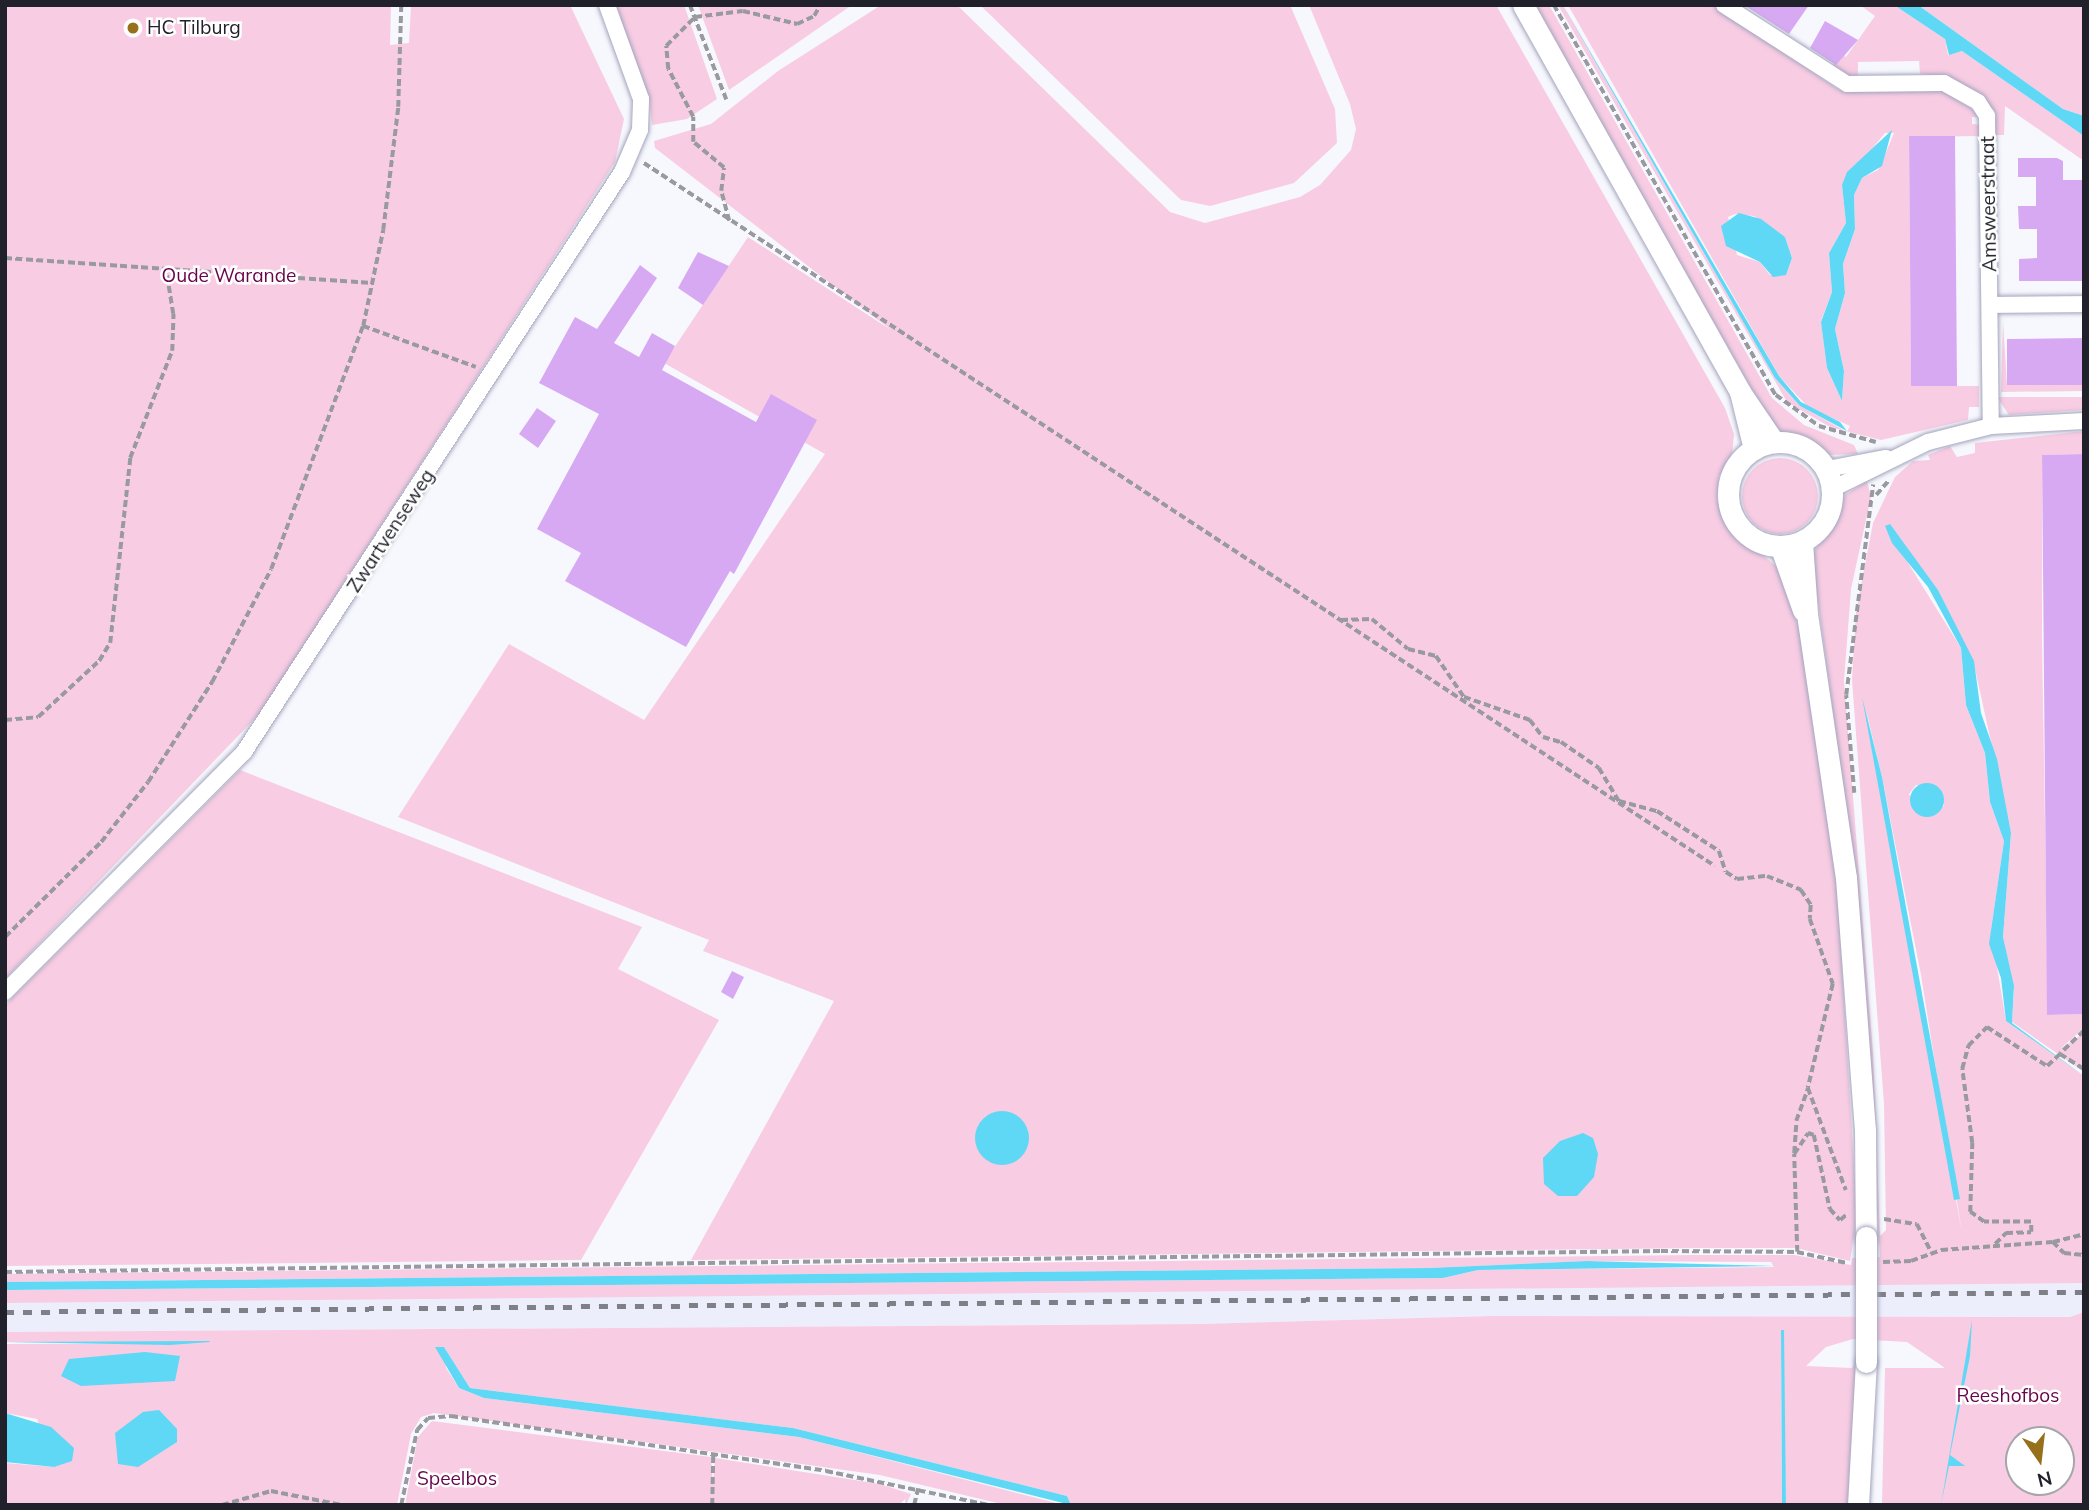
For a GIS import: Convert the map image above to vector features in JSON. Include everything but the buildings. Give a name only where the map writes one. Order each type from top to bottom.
[{"type":"main road","points":[[1523,5],[1740,392],[1764,446]]},
{"type":"main road","points":[[1764,446],[1805,448],[1829,479],[1825,520],[1791,545],[1744,533],[1727,500],[1737,463],[1764,446]]},
{"type":"main road","points":[[1791,545],[1807,614],[1846,878],[1874,1232],[1858,1505]]},
{"type":"street","name":"Zwartvenseweg","points":[[5,992],[244,752],[493,376],[631,154],[640,130],[641,99],[607,5]]},
{"type":"street","name":"Amsweerstraat","points":[[1724,5],[1847,84],[1944,83],[1978,102],[1987,116],[1991,426]]},
{"type":"street","points":[[1990,305],[2084,304]]},
{"type":"street","points":[[1829,479],[1892,458],[1928,442],[1991,426],[2084,421]]},
{"type":"path","points":[[5,937],[101,842],[148,782],[212,682],[271,569],[363,326],[372,283],[398,107],[401,5]]},
{"type":"path","points":[[690,5],[727,101]]},
{"type":"path","points":[[730,221],[721,191],[724,167],[693,142],[692,117],[666,61],[666,46],[695,17],[743,11],[797,24],[814,16],[820,5]]},
{"type":"path","points":[[1554,5],[1776,395],[1799,416],[1857,440],[1875,496],[1862,548],[1846,695],[1855,800]]},
{"type":"path","points":[[631,154],[1715,866]]},
{"type":"path","points":[[5,258],[372,283]]},
{"type":"path","points":[[5,720],[38,717],[99,661],[110,643],[130,458],[172,351],[166,271]]},
{"type":"path","points":[[363,326],[457,357],[493,376]]},
{"type":"path","points":[[1339,621],[1372,619],[1408,649],[1436,656],[1464,697],[1530,720],[1543,737],[1561,742],[1599,768],[1619,801],[1657,811],[1719,851],[1726,872],[1737,878],[1780,880],[1795,885],[1811,905],[1810,919],[1833,984],[1808,1088],[1796,1121],[1794,1154],[1797,1252]]},
{"type":"path","points":[[1995,1244],[2006,1233],[2031,1232],[2031,1222],[1984,1222],[1970,1212],[1972,1143],[1962,1069],[1968,1046],[1987,1027],[2047,1066],[2084,1031]]},
{"type":"path","points":[[2060,1054],[2084,1069]]},
{"type":"path","points":[[1794,1154],[1803,1137],[1814,1135],[1826,1200],[1843,1220],[1847,1192],[1808,1088]]},
{"type":"path","points":[[1874,1232],[1882,1218],[1882,1206]]},
{"type":"path","points":[[1882,1218],[1917,1224],[1932,1253]]},
{"type":"path","points":[[1871,1262],[1911,1261],[1932,1253],[1995,1244],[2053,1242],[2084,1234]]},
{"type":"path","points":[[2053,1242],[2064,1253],[2084,1255]]},
{"type":"path","points":[[5,1272],[1797,1252],[1858,1263]]},
{"type":"path","points":[[401,1505],[417,1430],[428,1418],[713,1453],[918,1488],[989,1505]]},
{"type":"path","points":[[712,1505],[713,1453]]},
{"type":"path","points":[[914,1505],[918,1488]]},
{"type":"path","points":[[222,1505],[271,1491],[342,1505]]},
{"type":"shaded area","points":[[2043,1281],[2084,1283],[2084,1312],[2070,1317],[1493,1316],[1201,1324],[5,1332],[5,1303],[104,1300]]},
{"type":"green space","name":"Oude Warande","points":[[5,5],[391,5],[390,45],[409,43],[411,5],[570,5],[624,119],[615,162],[261,712],[5,979]]},
{"type":"green space","points":[[602,5],[684,5],[717,99],[687,119],[652,125],[649,98]]},
{"type":"green space","points":[[698,5],[852,5],[729,90]]},
{"type":"green space","points":[[957,5],[1170,212],[1205,223],[1300,197],[1320,185],[1351,150],[1356,129],[1350,104],[1309,5],[1496,5],[1725,408],[1734,434],[1732,457],[1719,476],[1717,499],[1727,526],[1782,571],[1789,593],[1803,646],[1837,881],[1857,1217],[1850,1261],[1796,1248],[691,1260],[834,1001],[703,951],[709,940],[398,817],[509,644],[644,720],[825,454],[664,363],[748,237],[891,330],[655,148],[654,141],[711,124],[778,71],[878,7]]},
{"type":"green space","points":[[980,5],[1290,5],[1335,109],[1337,143],[1294,183],[1210,206],[1181,200]]},
{"type":"green space","points":[[1534,5],[1549,5],[1772,398],[1804,425],[1854,445],[1858,454],[1826,455],[1786,436],[1769,420]]},
{"type":"green space","points":[[1558,5],[1563,5],[1775,378],[1800,406],[1845,431],[1830,427],[1787,402]]},
{"type":"green space","points":[[1568,5],[1712,5],[1839,90],[1943,91],[1977,112],[1980,117],[1972,117],[1972,124],[1981,125],[1981,136],[1909,137],[1911,386],[1979,386],[1979,407],[1969,407],[1968,420],[1881,440],[1847,431],[1850,426],[1808,407],[1779,376]],"holes":[[[1885,133],[1894,133],[1878,170],[1862,178],[1854,195],[1855,229],[1843,264],[1845,293],[1835,329],[1844,371],[1842,401],[1827,368],[1821,321],[1832,292],[1829,253],[1846,223],[1842,185]],[[1735,214],[1754,216],[1785,237],[1792,258],[1786,275],[1770,275],[1760,262],[1737,255],[1728,217]]]},
{"type":"green space","points":[[1860,5],[1894,5],[1945,39],[1948,55],[1962,51],[2084,136],[2084,161],[2005,106],[2004,135],[1996,135],[1989,104],[1942,76],[1920,74],[1919,61],[1858,62],[1858,76],[1845,76],[1832,66],[1841,53],[1846,57],[1875,16]]},
{"type":"green space","points":[[1918,5],[2084,5],[2084,116],[2063,109]]},
{"type":"green space","points":[[2003,322],[2007,385],[2084,385],[2084,391],[2001,392]]},
{"type":"green space","points":[[1997,397],[2084,397],[2084,410],[2009,415]]},
{"type":"green space","points":[[2084,431],[2084,454],[2042,455],[2042,639],[2048,1015],[2084,1014],[2084,1028],[2060,1049],[2084,1033],[2084,1072],[2012,1022],[2014,991],[2003,937],[2011,833],[1975,669],[1938,590],[1885,526],[1961,648],[1966,705],[1985,753],[1990,802],[2004,841],[1991,931],[2006,1021],[2084,1076],[2084,1283],[5,1303],[5,1290],[1443,1278],[1478,1270],[1774,1267],[1771,1262],[1587,1261],[1429,1268],[5,1282],[5,1274],[1694,1255],[1794,1255],[1851,1265],[1852,1258],[1880,1257],[1856,885],[1812,556],[1845,495],[1867,481],[1871,497],[1851,589],[1844,681],[1873,1053],[1880,1236],[1886,1230],[1884,1104],[1852,680],[1856,612],[1873,523],[1895,477],[1913,461],[1930,460],[1928,455],[1950,446],[1957,457],[1975,453],[1975,443]],"holes":[[[1866,710],[1921,975],[1962,1233]],[[1916,785],[1935,786],[1944,806],[1924,816],[1909,794]]]},
{"type":"green space","points":[[1773,458],[1787,458],[1801,464],[1812,475],[1818,496],[1815,511],[1807,523],[1787,534],[1773,534],[1759,528],[1748,517],[1742,503],[1742,489],[1748,475],[1759,464]]},
{"type":"green space","points":[[240,770],[642,927],[618,969],[719,1020],[581,1260],[5,1266],[5,1005]]},
{"type":"green space","name":"Reeshofbos","points":[[2084,1312],[2084,1505],[1882,1505],[1885,1368],[1945,1368],[1907,1342],[1853,1339],[1826,1347],[1806,1366],[1852,1368],[1856,1362],[1850,1505],[1786,1505],[1781,1331],[1782,1505],[1071,1505],[1067,1496],[793,1428],[470,1388],[444,1347],[446,1368],[459,1388],[484,1398],[799,1437],[1064,1505],[1006,1505],[880,1475],[434,1413],[421,1417],[411,1434],[397,1505],[5,1505],[5,1463],[54,1467],[37,1419],[5,1413],[5,1344],[210,1343],[5,1342],[5,1332],[1201,1324],[1493,1316],[2070,1317]]},
{"type":"green space","name":"Speelbos","points":[[432,1421],[711,1457],[713,1484],[715,1458],[880,1484],[911,1494],[906,1505],[905,1499],[899,1505],[405,1505],[418,1437]]},
{"type":"water","points":[[1563,5],[1779,376],[1801,402],[1840,422],[1847,431],[1800,406],[1775,378]]},
{"type":"water","points":[[1894,5],[1918,5],[2063,109],[2084,116],[2084,136],[1962,51],[1949,55],[1945,39]]},
{"type":"water","points":[[1892,130],[1882,166],[1862,178],[1854,195],[1855,229],[1843,264],[1845,293],[1835,329],[1844,371],[1842,401],[1827,368],[1821,322],[1832,292],[1829,253],[1846,223],[1842,185],[1847,172]]},
{"type":"water","points":[[1739,213],[1761,219],[1785,237],[1792,258],[1786,275],[1773,277],[1760,262],[1726,246],[1721,226]]},
{"type":"water","points":[[1890,524],[1938,590],[1974,661],[1981,713],[1997,759],[2011,833],[2003,937],[2014,986],[2012,1023],[2084,1076],[2006,1021],[2001,978],[1989,944],[2004,841],[1990,802],[1985,753],[1966,705],[1961,648],[1928,587],[1892,543],[1885,526]]},
{"type":"water","points":[[1862,697],[1882,777],[1960,1199],[1954,1200]]},
{"type":"water","points":[[1927,783],[1939,788],[1944,800],[1939,812],[1927,817],[1915,812],[1910,800],[1915,788]]},
{"type":"water","points":[[1002,1111],[1021,1119],[1029,1138],[1021,1157],[1002,1165],[983,1157],[975,1138],[983,1119]]},
{"type":"water","points":[[1583,1133],[1593,1138],[1598,1154],[1594,1177],[1577,1196],[1558,1196],[1544,1184],[1543,1158],[1560,1141]]},
{"type":"water","points":[[1587,1261],[1776,1266],[1478,1270],[1443,1278],[5,1290],[5,1282],[1429,1268]]},
{"type":"water","points":[[1972,1320],[1970,1356],[1950,1455],[1965,1466],[1949,1466],[1941,1505]]},
{"type":"water","points":[[1781,1330],[1784,1330],[1786,1505],[1782,1505]]},
{"type":"water","points":[[209,1341],[210,1342],[170,1345],[5,1342]]},
{"type":"water","points":[[435,1347],[444,1347],[470,1388],[793,1428],[1067,1496],[1071,1505],[799,1437],[484,1398],[459,1388]]},
{"type":"water","points":[[145,1352],[180,1356],[175,1381],[81,1386],[61,1376],[69,1359]]},
{"type":"water","points":[[159,1410],[177,1429],[177,1442],[138,1467],[118,1464],[115,1433],[143,1412]]},
{"type":"water","points":[[5,1413],[51,1427],[74,1448],[72,1461],[54,1467],[5,1462]]},
{"type":"railway","points":[[5,1312],[2084,1292]]},
{"type":"place","name":"HC Tilburg","points":[[133,28]]}]
